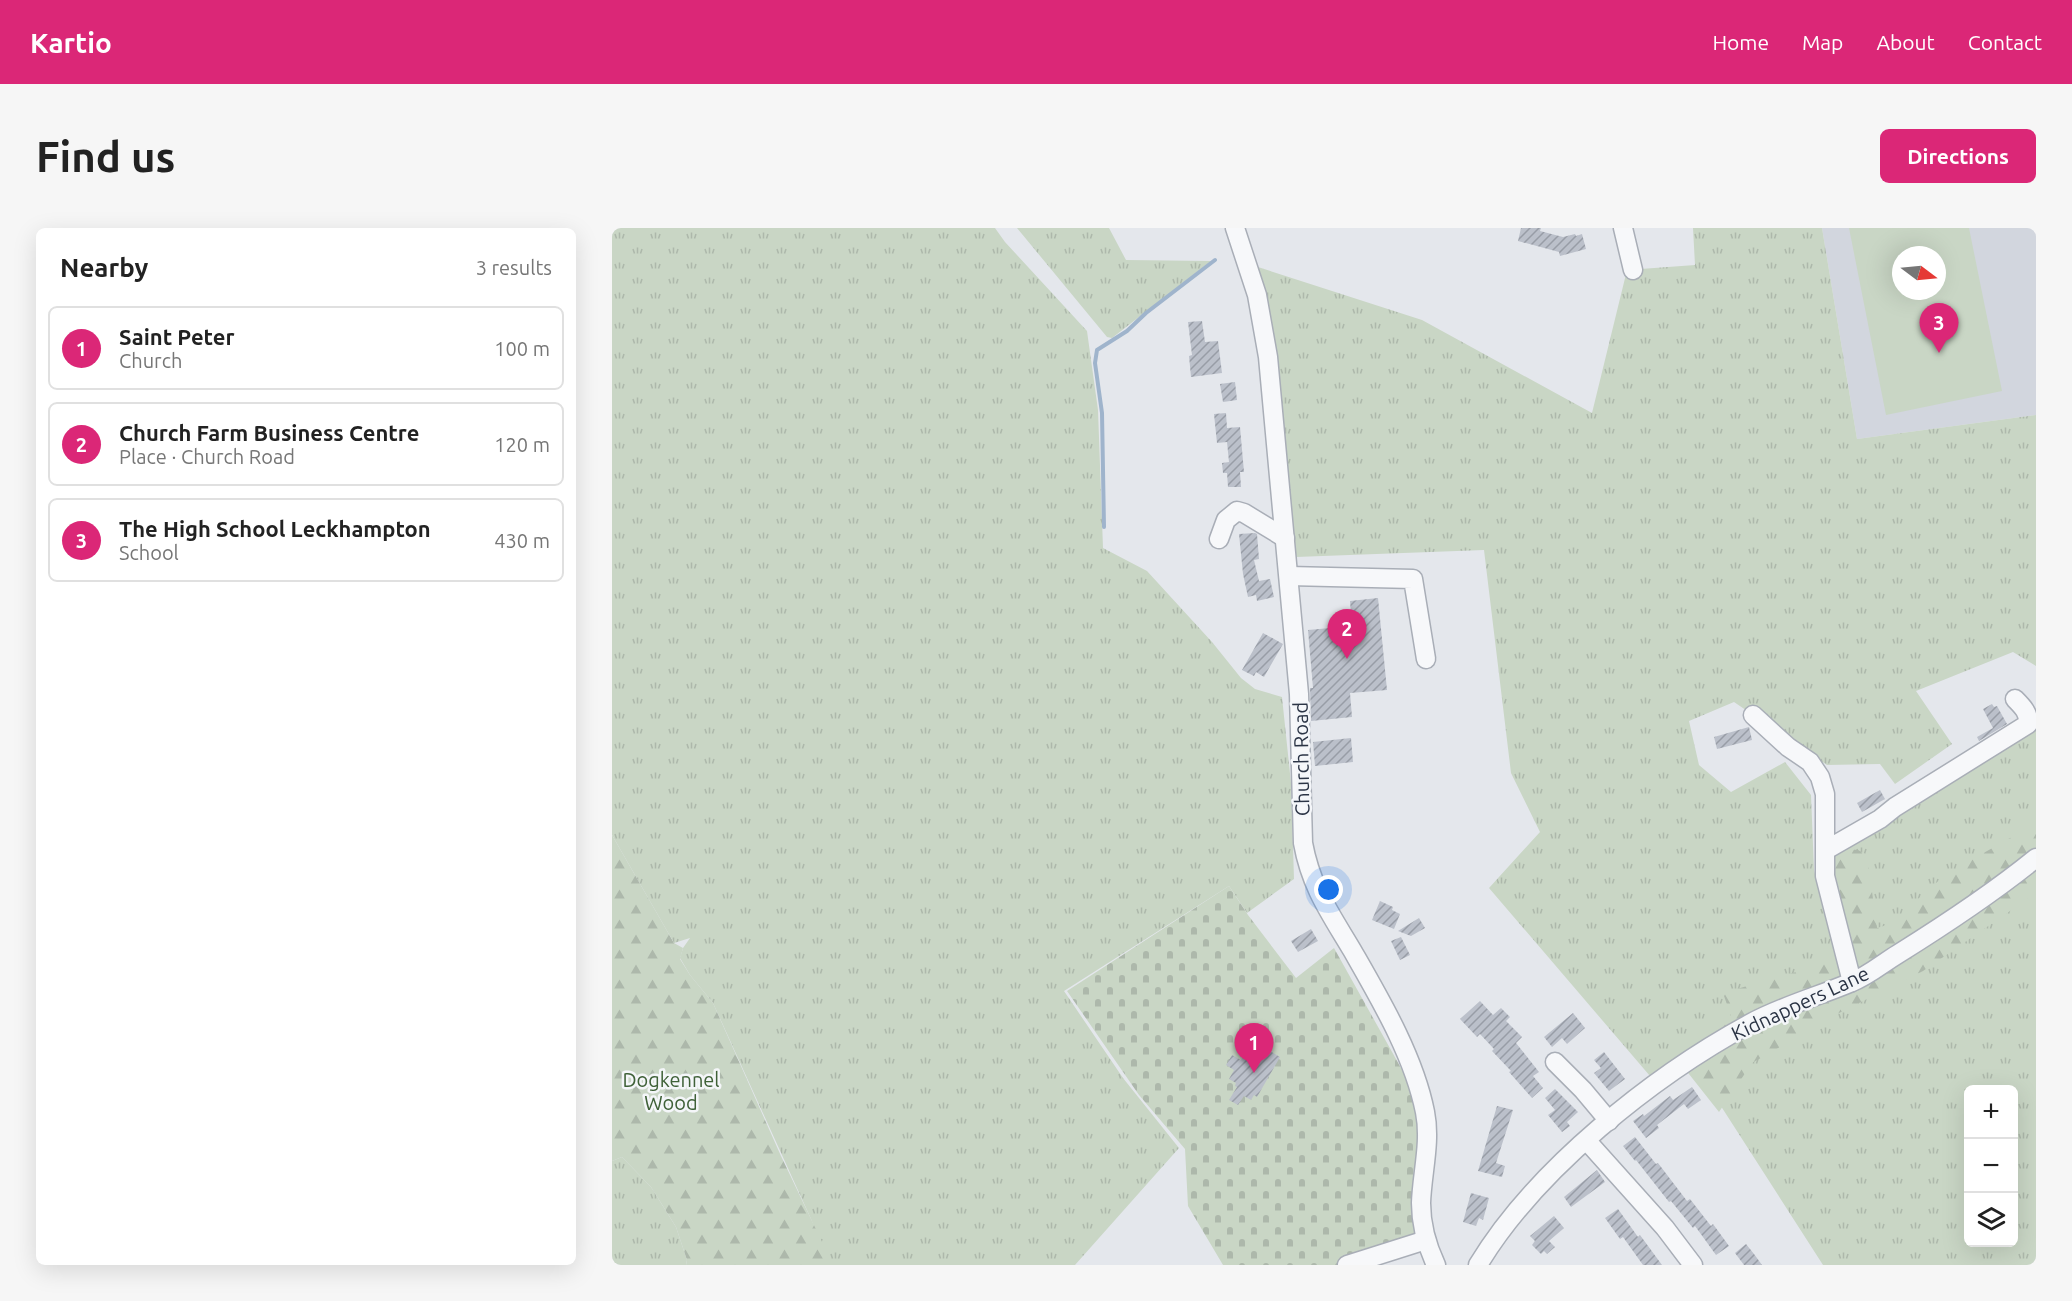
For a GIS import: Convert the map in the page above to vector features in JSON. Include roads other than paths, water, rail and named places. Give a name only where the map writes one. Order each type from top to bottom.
[{"type":"street","name":"Church Road","points":[[1235,228],[1257,295],[1268,357],[1299,693],[1303,843],[1307,866],[1315,888],[1380,1000],[1419,1089],[1426,1122],[1421,1204],[1426,1240],[1436,1265]]},
{"type":"street","points":[[1623,228],[1633,270]]},
{"type":"street","points":[[1219,539],[1226,520],[1237,511],[1285,538]]},
{"type":"street","points":[[1289,576],[1413,579],[1426,659]]},
{"type":"street","points":[[1826,850],[1881,819],[1895,807],[2028,724],[2024,708],[2015,699]]},
{"type":"street","points":[[1753,715],[1788,747],[1810,762],[1820,777],[1825,794],[1825,876],[1852,982]]},
{"type":"street","name":"Kidnappers Lane","points":[[1478,1265],[1493,1240],[1550,1173],[1609,1121],[1680,1065],[1752,1022],[1852,982],[2006,882],[2036,858]]},
{"type":"street","points":[[1555,1062],[1584,1090],[1609,1121]]},
{"type":"street","points":[[1587,1141],[1665,1228],[1693,1265]]},
{"type":"street","points":[[1347,1265],[1426,1240]]},
{"type":"waterway","points":[[1104,527],[1102,413],[1095,363],[1097,350],[1127,331],[1146,313],[1215,260]]},
{"type":"place","name":"The High School Leckhampton","points":[[1939,353]]},
{"type":"place","name":"Church Farm Business Centre","points":[[1347,659]]},
{"type":"place","name":"Saint Peter","points":[[1254,1073]]},
{"type":"park label","name":"Dogkennel Wood","points":[[671,1090]]}]
